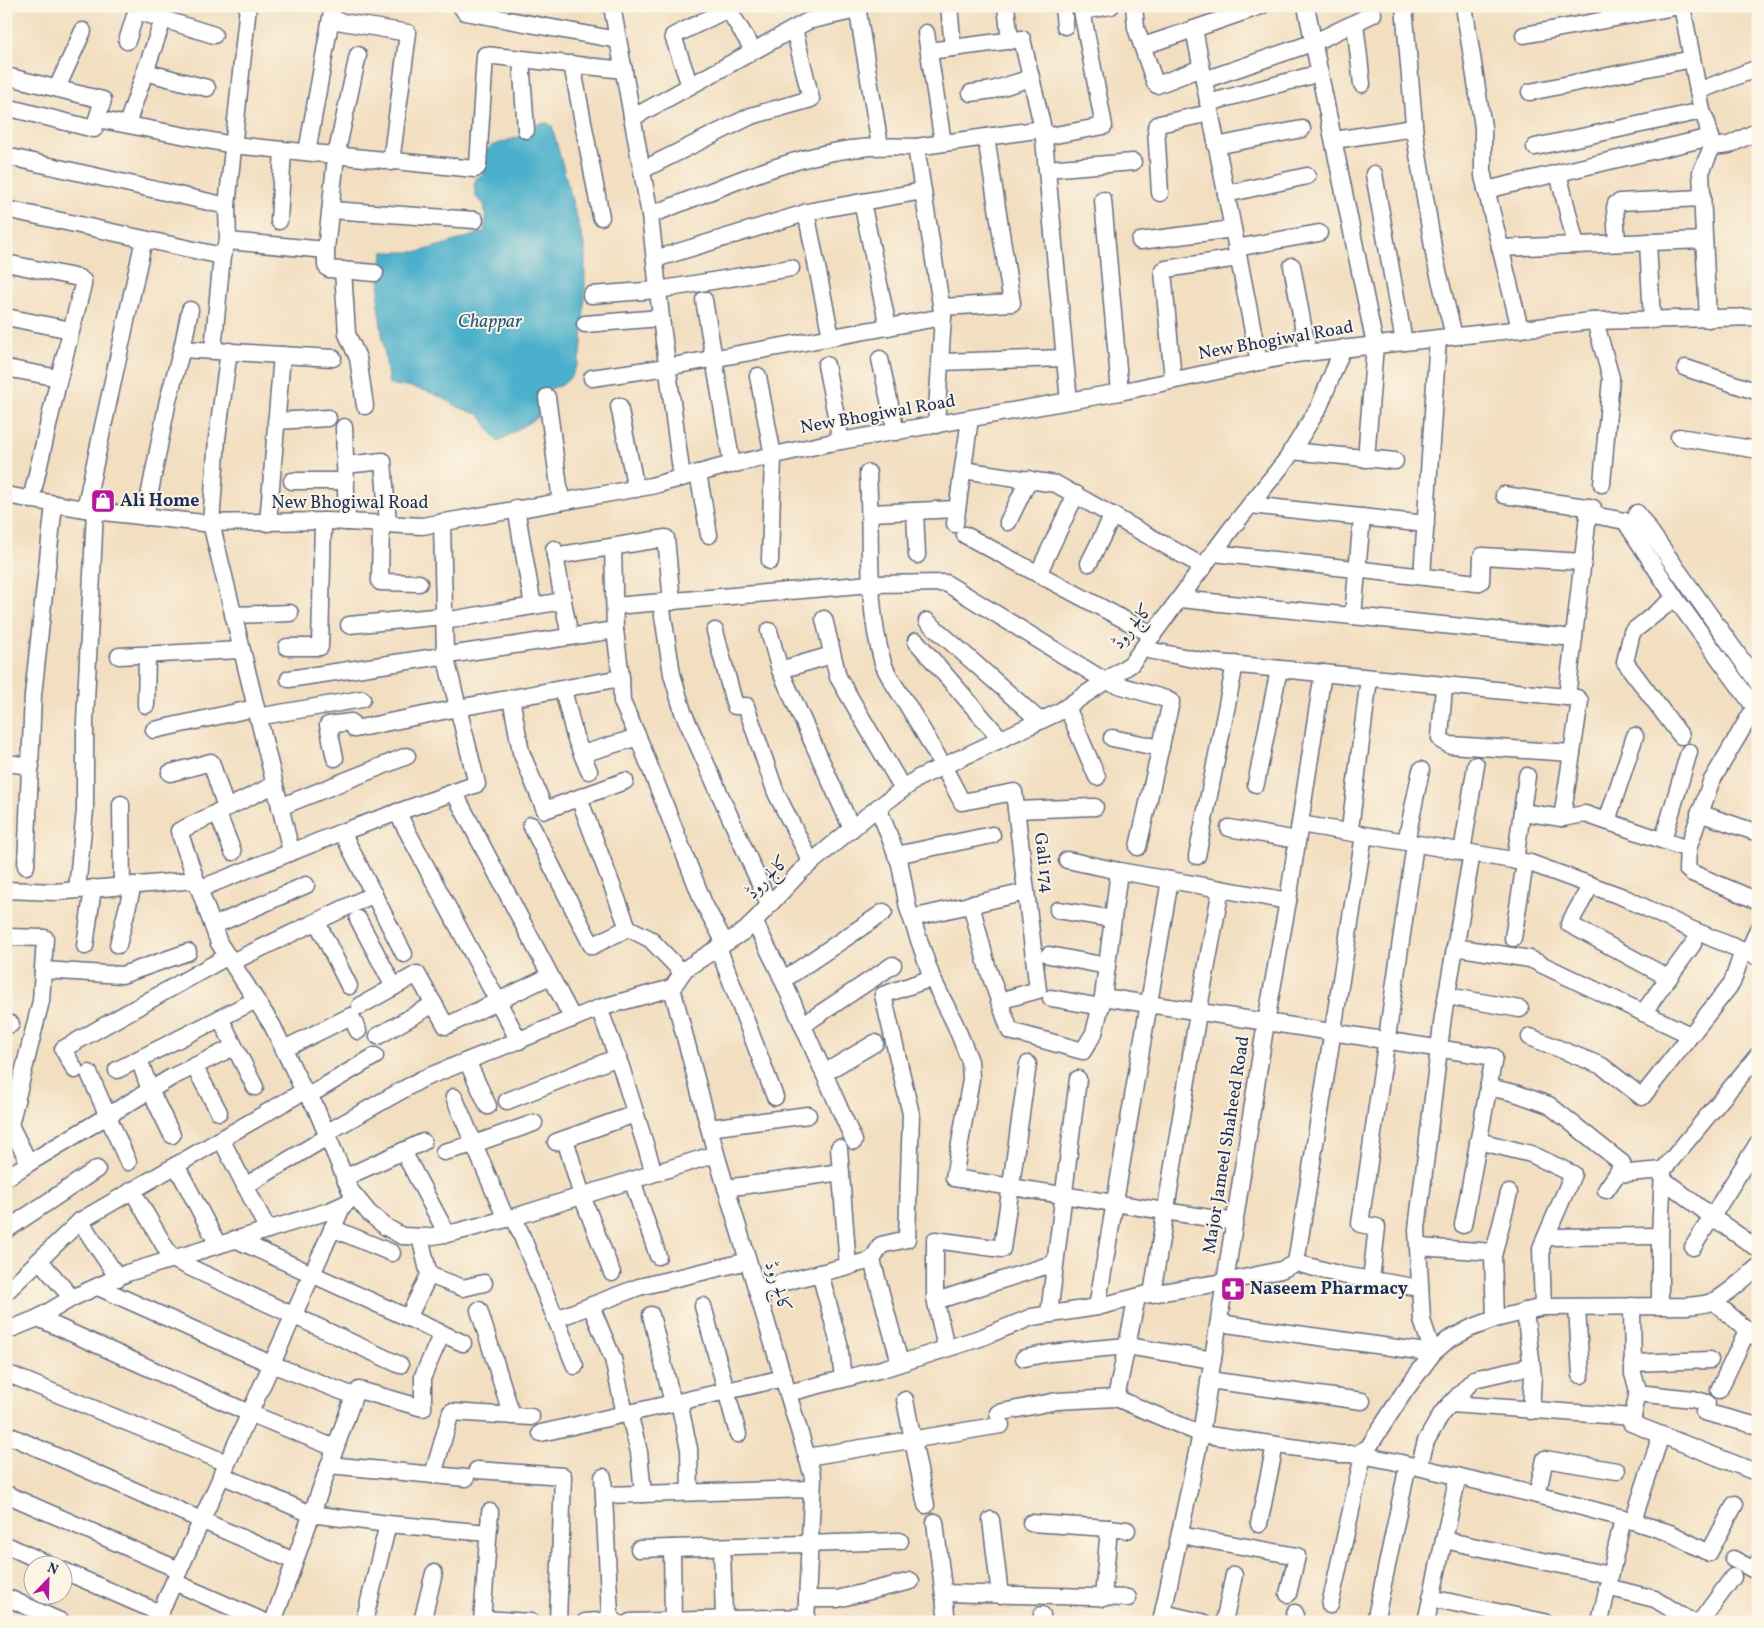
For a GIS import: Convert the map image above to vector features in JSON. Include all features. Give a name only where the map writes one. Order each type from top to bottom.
[{"type":"street","points":[[248,6],[227,206],[217,438],[211,523],[291,851]]},
{"type":"street","points":[[461,6],[465,12],[618,40]]},
{"type":"street","points":[[612,6],[650,215],[661,318],[682,478]]},
{"type":"street","points":[[949,6],[953,48]]},
{"type":"street","points":[[1006,6],[1010,41]]},
{"type":"street","points":[[1063,6],[1065,26]]},
{"type":"street","points":[[650,215],[761,173],[808,158],[850,149],[880,146],[916,147],[986,137],[1104,126],[1082,11],[1111,6]]},
{"type":"street","points":[[1134,6],[1136,28],[1157,85],[1315,42],[1374,14]]},
{"type":"street","points":[[1143,46],[1261,6]]},
{"type":"street","points":[[1306,6],[1315,42],[1375,345],[1366,459]]},
{"type":"street","points":[[1404,6],[1414,128],[1446,337],[1422,576]]},
{"type":"street","points":[[1464,6],[1483,127],[1482,176],[1520,329]]},
{"type":"street","points":[[1524,36],[1681,6],[1702,111],[1712,142],[1701,172],[1708,319]]},
{"type":"street","points":[[632,118],[794,29],[807,13],[857,8],[880,146]]},
{"type":"street","points":[[127,41],[137,9],[163,20],[214,34]]},
{"type":"street","points":[[690,86],[673,36],[700,14],[728,9],[754,51]]},
{"type":"street","points":[[307,152],[332,13],[408,34],[391,162]]},
{"type":"street","points":[[127,124],[163,20]]},
{"type":"street","points":[[1355,23],[1362,84]]},
{"type":"street","points":[[642,170],[751,116],[811,99],[794,29]]},
{"type":"street","points":[[1194,30],[1259,362]]},
{"type":"street","points":[[56,88],[83,31]]},
{"type":"street","points":[[926,34],[943,143]]},
{"type":"street","points":[[929,51],[1022,39],[1043,133],[1069,401]]},
{"type":"street","points":[[358,55],[336,156],[326,250],[327,268],[375,272]]},
{"type":"street","points":[[97,119],[233,145],[443,167],[477,168],[485,55],[624,70]]},
{"type":"street","points":[[521,59],[526,130]]},
{"type":"street","points":[[1530,92],[1692,59]]},
{"type":"street","points":[[572,64],[601,217]]},
{"type":"street","points":[[1698,91],[1758,68]]},
{"type":"street","points":[[145,72],[206,88]]},
{"type":"street","points":[[6,76],[103,100],[94,129],[6,107]]},
{"type":"street","points":[[1160,193],[1156,127],[1159,124],[1309,76]]},
{"type":"street","points":[[970,93],[992,90],[1031,78]]},
{"type":"street","points":[[1535,147],[1702,111]]},
{"type":"street","points":[[1334,140],[1414,128]]},
{"type":"street","points":[[1216,146],[1302,129]]},
{"type":"street","points":[[1486,190],[1558,173],[1712,142],[1729,145],[1758,131]]},
{"type":"street","points":[[592,378],[667,367],[888,327],[942,312],[1012,303],[986,137]]},
{"type":"street","points":[[916,147],[942,312],[936,425]]},
{"type":"street","points":[[279,220],[284,150]]},
{"type":"street","points":[[6,156],[227,206]]},
{"type":"street","points":[[1047,169],[1132,162]]},
{"type":"street","points":[[1558,173],[1576,245]]},
{"type":"street","points":[[1374,174],[1404,342]]},
{"type":"street","points":[[1226,194],[1307,176]]},
{"type":"street","points":[[655,259],[806,212],[923,191]]},
{"type":"street","points":[[1617,244],[1616,204],[1620,202],[1702,198]]},
{"type":"street","points":[[1103,200],[1120,392]]},
{"type":"street","points":[[862,202],[888,327]]},
{"type":"street","points":[[6,209],[144,239],[225,249],[326,250]]},
{"type":"street","points":[[331,210],[475,220]]},
{"type":"street","points":[[806,212],[832,337]]},
{"type":"street","points":[[1140,241],[1232,229]]},
{"type":"street","points":[[1173,380],[1163,270],[1319,233]]},
{"type":"street","points":[[86,946],[85,722],[90,510],[144,239]]},
{"type":"street","points":[[1500,248],[1704,240]]},
{"type":"street","points":[[1648,242],[1652,320]]},
{"type":"street","points":[[6,262],[79,278],[83,281],[31,500]]},
{"type":"street","points":[[1292,266],[1308,353]]},
{"type":"street","points":[[591,295],[658,290],[791,268]]},
{"type":"street","points":[[343,270],[347,334],[358,358],[365,406]]},
{"type":"street","points":[[704,300],[732,465]]},
{"type":"street","points":[[145,517],[168,400],[190,310]]},
{"type":"street","points":[[6,317],[71,330]]},
{"type":"street","name":"New Bhogiwal Road","points":[[6,495],[90,510],[211,523],[322,521],[422,526],[516,508],[636,489],[732,465],[840,442],[1120,392],[1308,353],[1596,321],[1758,317]]},
{"type":"street","points":[[585,324],[661,318]]},
{"type":"street","points":[[1596,321],[1610,378],[1602,484]]},
{"type":"street","name":"کالج روڈ","points":[[806,1619],[813,1477],[716,1154],[672,988],[685,969],[746,930],[811,862],[878,807],[918,778],[1067,707],[1131,664],[1291,451],[1319,407],[1343,348]]},
{"type":"street","points":[[182,349],[333,358]]},
{"type":"street","points":[[268,522],[282,355]]},
{"type":"street","points":[[940,362],[1064,358]]},
{"type":"street","points":[[880,359],[896,432]]},
{"type":"street","points":[[826,365],[840,442]]},
{"type":"street","points":[[6,368],[59,378]]},
{"type":"street","points":[[1686,368],[1758,392]]},
{"type":"street","points":[[758,376],[773,456],[770,560]]},
{"type":"street","points":[[547,397],[561,501]]},
{"type":"street","points":[[619,406],[636,489]]},
{"type":"street","points":[[276,421],[328,418]]},
{"type":"street","points":[[959,522],[963,470],[970,419]]},
{"type":"street","points":[[344,427],[347,522]]},
{"type":"street","points":[[1679,437],[1758,450]]},
{"type":"street","points":[[1291,451],[1395,462]]},
{"type":"street","points":[[292,481],[345,473],[383,462],[384,524],[380,582],[419,583]]},
{"type":"street","points":[[963,470],[1056,484],[1204,567]]},
{"type":"street","points":[[698,474],[709,535]]},
{"type":"street","points":[[868,474],[871,513],[871,584],[876,628],[883,665],[944,766]]},
{"type":"street","points":[[1008,522],[1029,479]]},
{"type":"street","points":[[1038,574],[1076,494]]},
{"type":"street","points":[[1504,495],[1590,510],[1625,521],[1675,598],[1757,707],[1711,782],[1688,849],[1687,870],[1758,902]]},
{"type":"street","points":[[26,866],[33,695],[54,504]]},
{"type":"street","points":[[1250,505],[1426,524]]},
{"type":"street","points":[[516,508],[532,606]]},
{"type":"street","points":[[1567,697],[1590,510]]},
{"type":"street","points":[[914,511],[917,555]]},
{"type":"street","points":[[871,513],[914,511],[959,522],[1038,574],[1153,635]]},
{"type":"street","points":[[1637,513],[1758,683]]},
{"type":"street","points":[[1089,563],[1113,515]]},
{"type":"street","points":[[1353,616],[1362,517]]},
{"type":"street","points":[[287,647],[320,647],[322,521]]},
{"type":"street","points":[[6,890],[55,892],[128,885],[197,884],[476,784],[445,656],[442,522]]},
{"type":"street","points":[[570,637],[554,553],[614,547],[666,538],[667,602],[672,674],[683,712],[769,904]]},
{"type":"street","points":[[614,547],[615,630],[622,702],[722,945],[775,1097]]},
{"type":"street","points":[[1214,553],[1480,582],[1482,556],[1583,562]]},
{"type":"street","points":[[614,606],[871,584],[946,583],[1105,681],[1171,702],[1138,847]]},
{"type":"street","points":[[1675,598],[1632,632],[1625,662],[1681,736]]},
{"type":"street","points":[[1180,599],[1574,638]]},
{"type":"street","points":[[349,625],[444,618],[563,602]]},
{"type":"street","points":[[233,615],[290,612]]},
{"type":"street","points":[[824,620],[838,677],[903,789]]},
{"type":"street","points":[[927,620],[1040,721]]},
{"type":"street","points":[[289,679],[615,630]]},
{"type":"street","points":[[715,631],[735,706],[746,706],[776,792],[811,862]]},
{"type":"street","points":[[768,631],[780,670],[852,829]]},
{"type":"street","points":[[916,641],[1001,739]]},
{"type":"street","points":[[1143,648],[1209,662],[1577,698],[1580,702],[1562,818]]},
{"type":"street","points":[[119,656],[241,650]]},
{"type":"street","points":[[146,705],[147,655]]},
{"type":"street","points":[[780,670],[832,655]]},
{"type":"street","points":[[1197,856],[1234,664]]},
{"type":"street","points":[[1256,784],[1279,669]]},
{"type":"street","name":"Major Jameel Shaheed Road","points":[[1162,1617],[1201,1434],[1323,674]]},
{"type":"street","points":[[328,725],[351,722],[355,729],[621,678]]},
{"type":"street","points":[[1296,1263],[1333,1032],[1357,832],[1369,678]]},
{"type":"street","points":[[1444,686],[1440,738],[1442,741],[1450,745],[1572,753]]},
{"type":"street","points":[[563,689],[575,737],[589,771]]},
{"type":"street","points":[[512,698],[521,752],[545,810],[625,781]]},
{"type":"street","points":[[154,730],[256,712],[323,706],[362,699]]},
{"type":"street","points":[[323,706],[335,758]]},
{"type":"street","points":[[1067,707],[1097,777]]},
{"type":"street","points":[[1607,822],[1635,736]]},
{"type":"street","points":[[582,754],[638,737]]},
{"type":"street","points":[[1112,738],[1161,748]]},
{"type":"street","points":[[1663,840],[1689,752]]},
{"type":"street","points":[[280,807],[407,756]]},
{"type":"street","points":[[170,772],[211,762],[221,810],[233,852]]},
{"type":"street","points":[[6,763],[31,766]]},
{"type":"street","points":[[1433,1353],[1422,1320],[1417,1228],[1447,996],[1456,947],[1476,765]]},
{"type":"street","name":"Gali 174","points":[[944,766],[962,802],[1014,792],[1038,990],[999,1001]]},
{"type":"street","points":[[1371,1280],[1377,1227],[1360,1224],[1420,770]]},
{"type":"street","points":[[1513,938],[1520,862],[1522,812],[1527,776]]},
{"type":"street","points":[[72,1575],[158,1618],[332,1228],[349,1202],[344,1178],[315,1106],[306,1093],[272,1026],[220,943],[197,884],[180,830],[274,786]]},
{"type":"street","points":[[454,792],[573,1019]]},
{"type":"street","points":[[579,798],[628,928],[650,940],[682,972]]},
{"type":"street","points":[[118,945],[128,885],[121,804]]},
{"type":"street","points":[[878,807],[896,856],[912,918],[932,978],[955,1024],[970,1061],[971,1079],[954,1178],[1236,1222]]},
{"type":"street","points":[[1016,810],[1095,807]]},
{"type":"street","points":[[397,812],[519,1041]]},
{"type":"street","points":[[1522,812],[1562,818],[1585,814],[1688,849]]},
{"type":"street","points":[[1699,813],[1758,833]]},
{"type":"street","points":[[1300,824],[1357,832],[1520,862],[1623,897],[1688,928],[1749,953]]},
{"type":"street","points":[[531,825],[592,946],[628,928]]},
{"type":"street","points":[[1229,828],[1297,840]]},
{"type":"street","points":[[342,832],[404,954]]},
{"type":"street","points":[[896,856],[992,835]]},
{"type":"street","points":[[1066,860],[1288,900]]},
{"type":"street","points":[[970,904],[987,966],[1010,1031],[1083,1051],[1094,1033],[1102,1002],[1119,871]]},
{"type":"street","points":[[1097,1307],[1170,880]]},
{"type":"street","points":[[213,926],[306,885]]},
{"type":"street","points":[[1591,885],[1569,924],[1669,978]]},
{"type":"street","points":[[1116,1398],[1127,1346],[1145,1296],[1166,1211],[1198,1013],[1221,889]]},
{"type":"street","points":[[912,918],[1026,892]]},
{"type":"street","points":[[128,1162],[107,1116],[82,1071],[63,1049],[230,959],[317,922],[374,894]]},
{"type":"street","points":[[1058,910],[1113,920]]},
{"type":"street","points":[[783,980],[884,912]]},
{"type":"street","points":[[358,919],[394,987]]},
{"type":"street","points":[[754,921],[783,980],[824,1074],[847,1145],[841,1172],[848,1266]]},
{"type":"street","points":[[317,922],[349,986]]},
{"type":"street","points":[[1530,1037],[1602,1066],[1642,1097],[1732,983],[1749,953],[1758,930]]},
{"type":"street","points":[[6,937],[45,938],[41,1001],[8,1125],[29,1163]]},
{"type":"street","points":[[1644,1013],[1693,944]]},
{"type":"street","points":[[1456,947],[1530,959],[1690,1035]]},
{"type":"street","points":[[43,970],[122,974],[188,952]]},
{"type":"street","points":[[1049,955],[1107,966]]},
{"type":"street","points":[[803,1025],[893,965]]},
{"type":"street","points":[[360,1006],[417,974],[446,1026],[550,976]]},
{"type":"street","points":[[757,1289],[872,1260],[881,1245],[907,1239],[911,1114],[884,995],[932,978]]},
{"type":"street","points":[[246,1186],[327,1135],[422,1079],[599,1008],[672,988]]},
{"type":"street","points":[[1447,996],[1520,1009]]},
{"type":"street","points":[[1051,998],[1148,1005],[1494,1057],[1463,1225]]},
{"type":"street","points":[[117,1070],[256,1000]]},
{"type":"street","points":[[378,1036],[434,1004]]},
{"type":"street","points":[[599,1008],[618,1057],[654,1173]]},
{"type":"street","points":[[284,1049],[351,1016],[358,1031]]},
{"type":"street","points":[[220,1018],[255,1087]]},
{"type":"street","points":[[824,1074],[875,1042]]},
{"type":"street","points":[[6,1178],[150,1090],[234,1047]]},
{"type":"street","points":[[6,1292],[80,1221],[221,1139],[375,1056]]},
{"type":"street","points":[[507,1101],[618,1057]]},
{"type":"street","points":[[139,1059],[150,1090],[172,1135]]},
{"type":"street","points":[[467,1061],[488,1106]]},
{"type":"street","points":[[1660,1306],[1660,1236],[1663,1175],[1756,1061]]},
{"type":"street","points":[[946,1348],[936,1301],[935,1240],[1002,1249],[1028,1064]]},
{"type":"street","points":[[194,1066],[219,1112]]},
{"type":"street","points":[[1049,1314],[1078,1079]]},
{"type":"street","points":[[1488,1087],[1515,1093],[1549,1105],[1622,1163],[1606,1190]]},
{"type":"street","points":[[454,1098],[556,1319],[575,1366]]},
{"type":"street","points":[[612,1273],[560,1140],[635,1114]]},
{"type":"street","points":[[709,1128],[808,1116]]},
{"type":"street","points":[[444,1152],[474,1144],[534,1122]]},
{"type":"street","points":[[221,1139],[268,1230]]},
{"type":"street","points":[[1478,1141],[1532,1154],[1573,1174],[1541,1248],[1543,1308]]},
{"type":"street","points":[[344,1178],[423,1142]]},
{"type":"street","points":[[1693,1247],[1758,1143]]},
{"type":"street","points":[[403,1151],[447,1234]]},
{"type":"street","points":[[349,1202],[369,1213],[386,1228],[402,1236],[420,1237],[447,1234],[510,1218],[716,1154]]},
{"type":"street","points":[[176,1165],[218,1244]]},
{"type":"street","points":[[6,1230],[97,1169]]},
{"type":"street","points":[[726,1188],[841,1172]]},
{"type":"street","points":[[1617,1174],[1663,1175],[1712,1217],[1758,1249]]},
{"type":"street","points":[[632,1180],[658,1256]]},
{"type":"street","points":[[132,1190],[172,1259],[400,1365]]},
{"type":"street","points":[[1495,1319],[1494,1252],[1509,1194]]},
{"type":"street","points":[[6,1331],[38,1318],[72,1298],[118,1278],[218,1244],[328,1211],[349,1202]]},
{"type":"street","points":[[80,1221],[118,1278]]},
{"type":"street","points":[[332,1228],[392,1253]]},
{"type":"street","points":[[1546,1237],[1660,1236]]},
{"type":"street","points":[[408,1318],[429,1275],[420,1237]]},
{"type":"street","points":[[235,1239],[463,1343]]},
{"type":"street","points":[[1418,1247],[1494,1252]]},
{"type":"street","points":[[872,1260],[900,1363]]},
{"type":"street","points":[[40,1261],[72,1298]]},
{"type":"street","points":[[556,1319],[639,1288],[748,1261]]},
{"type":"street","points":[[936,1301],[1056,1263]]},
{"type":"street","points":[[541,1433],[726,1391],[843,1379],[980,1338],[1032,1317],[1097,1307],[1145,1296],[1226,1282],[1281,1270],[1296,1263],[1342,1275],[1420,1288]]},
{"type":"street","points":[[1330,1605],[1360,1455],[1368,1448],[1408,1386],[1433,1353],[1448,1340],[1471,1328],[1495,1319],[1543,1308],[1686,1306],[1713,1301],[1758,1266]]},
{"type":"street","points":[[820,1273],[839,1344],[843,1379]]},
{"type":"street","points":[[429,1275],[463,1288],[484,1283]]},
{"type":"street","points":[[98,1286],[271,1364],[354,1396]]},
{"type":"street","points":[[1713,1301],[1753,1335],[1719,1390]]},
{"type":"street","points":[[591,1306],[613,1359],[639,1452],[643,1494]]},
{"type":"street","points":[[703,1306],[738,1434]]},
{"type":"street","points":[[1632,1306],[1632,1363],[1637,1393],[1633,1417],[1630,1423],[1758,1473]]},
{"type":"street","points":[[1577,1307],[1581,1375]]},
{"type":"street","points":[[479,1310],[512,1416]]},
{"type":"street","points":[[1525,1312],[1533,1376],[1531,1411]]},
{"type":"street","points":[[650,1315],[689,1448],[690,1492]]},
{"type":"street","points":[[38,1318],[249,1413],[335,1448]]},
{"type":"street","points":[[1219,1323],[1433,1353]]},
{"type":"street","points":[[273,1622],[354,1396],[359,1390],[423,1408],[424,1376],[442,1333]]},
{"type":"street","points":[[1024,1358],[1050,1353],[1127,1346],[1213,1360]]},
{"type":"street","points":[[1632,1363],[1710,1360]]},
{"type":"street","points":[[1375,1622],[1414,1466],[1442,1413],[1474,1379],[1531,1366]]},
{"type":"street","points":[[6,1373],[224,1469],[311,1514],[388,1524],[488,1533]]},
{"type":"street","points":[[1210,1380],[1362,1401]]},
{"type":"street","points":[[1637,1393],[1693,1399],[1707,1403],[1704,1412],[1758,1426]]},
{"type":"street","points":[[807,1457],[913,1440],[1000,1419],[1057,1401],[1116,1398],[1201,1434],[1340,1454],[1360,1455],[1458,1476],[1628,1519],[1670,1533],[1709,1552],[1735,1504]]},
{"type":"street","points":[[905,1400],[926,1505]]},
{"type":"street","points":[[1451,1404],[1633,1417]]},
{"type":"street","points":[[433,1475],[451,1412],[531,1417]]},
{"type":"street","points":[[6,1434],[294,1561]]},
{"type":"street","points":[[1600,1622],[1608,1581],[1628,1519],[1661,1435]]},
{"type":"street","points":[[1258,1524],[1275,1445]]},
{"type":"street","points":[[1537,1495],[1545,1459],[1617,1471]]},
{"type":"street","points":[[329,1466],[433,1475],[563,1476],[558,1622]]},
{"type":"street","points":[[1426,1622],[1458,1476]]},
{"type":"street","points":[[603,1477],[610,1615],[614,1621]]},
{"type":"street","points":[[604,1495],[812,1489]]},
{"type":"street","points":[[6,1494],[176,1576],[265,1622]]},
{"type":"street","points":[[490,1512],[482,1621],[531,1622]]},
{"type":"street","points":[[991,1520],[1000,1595]]},
{"type":"street","points":[[935,1522],[947,1622]]},
{"type":"street","points":[[1031,1523],[1127,1530]]},
{"type":"street","points":[[364,1622],[388,1524]]},
{"type":"street","points":[[1103,1598],[1109,1528]]},
{"type":"street","points":[[1180,1535],[1296,1556],[1288,1594]]},
{"type":"street","points":[[1444,1540],[1608,1581],[1655,1599],[1692,1622]]},
{"type":"street","points":[[639,1549],[722,1548],[900,1541]]},
{"type":"street","points":[[6,1545],[30,1556]]},
{"type":"street","points":[[672,1548],[673,1621]]},
{"type":"street","points":[[722,1548],[724,1619]]},
{"type":"street","points":[[1733,1559],[1756,1568]]},
{"type":"street","points":[[422,1622],[434,1573]]},
{"type":"street","points":[[1224,1622],[1234,1575]]},
{"type":"street","points":[[1700,1622],[1733,1577]]},
{"type":"street","points":[[807,1600],[837,1598],[911,1581]]},
{"type":"street","points":[[944,1594],[1128,1598]]},
{"type":"street","points":[[6,1597],[62,1622]]},
{"type":"street","points":[[1431,1598],[1544,1622]]},
{"type":"street","points":[[1162,1617],[1202,1622]]},
{"type":"street","points":[[630,1622],[806,1619]]},
{"type":"street","points":[[585,1622],[614,1621]]},
{"type":"water","name":"Chappar","points":[[539,123],[547,123],[552,126],[585,248],[582,345],[578,364],[570,378],[562,385],[546,390],[537,401],[539,416],[498,442],[480,415],[458,407],[429,392],[407,386],[389,385],[378,304],[383,252],[419,252],[484,232],[486,221],[484,204],[476,197],[474,186],[476,178],[482,176],[484,169],[483,154],[491,146],[527,134]]},
{"type":"place","name":"Ali Home","points":[[103,501]]},
{"type":"place","name":"Naseem Pharmacy","points":[[1233,1289]]}]
